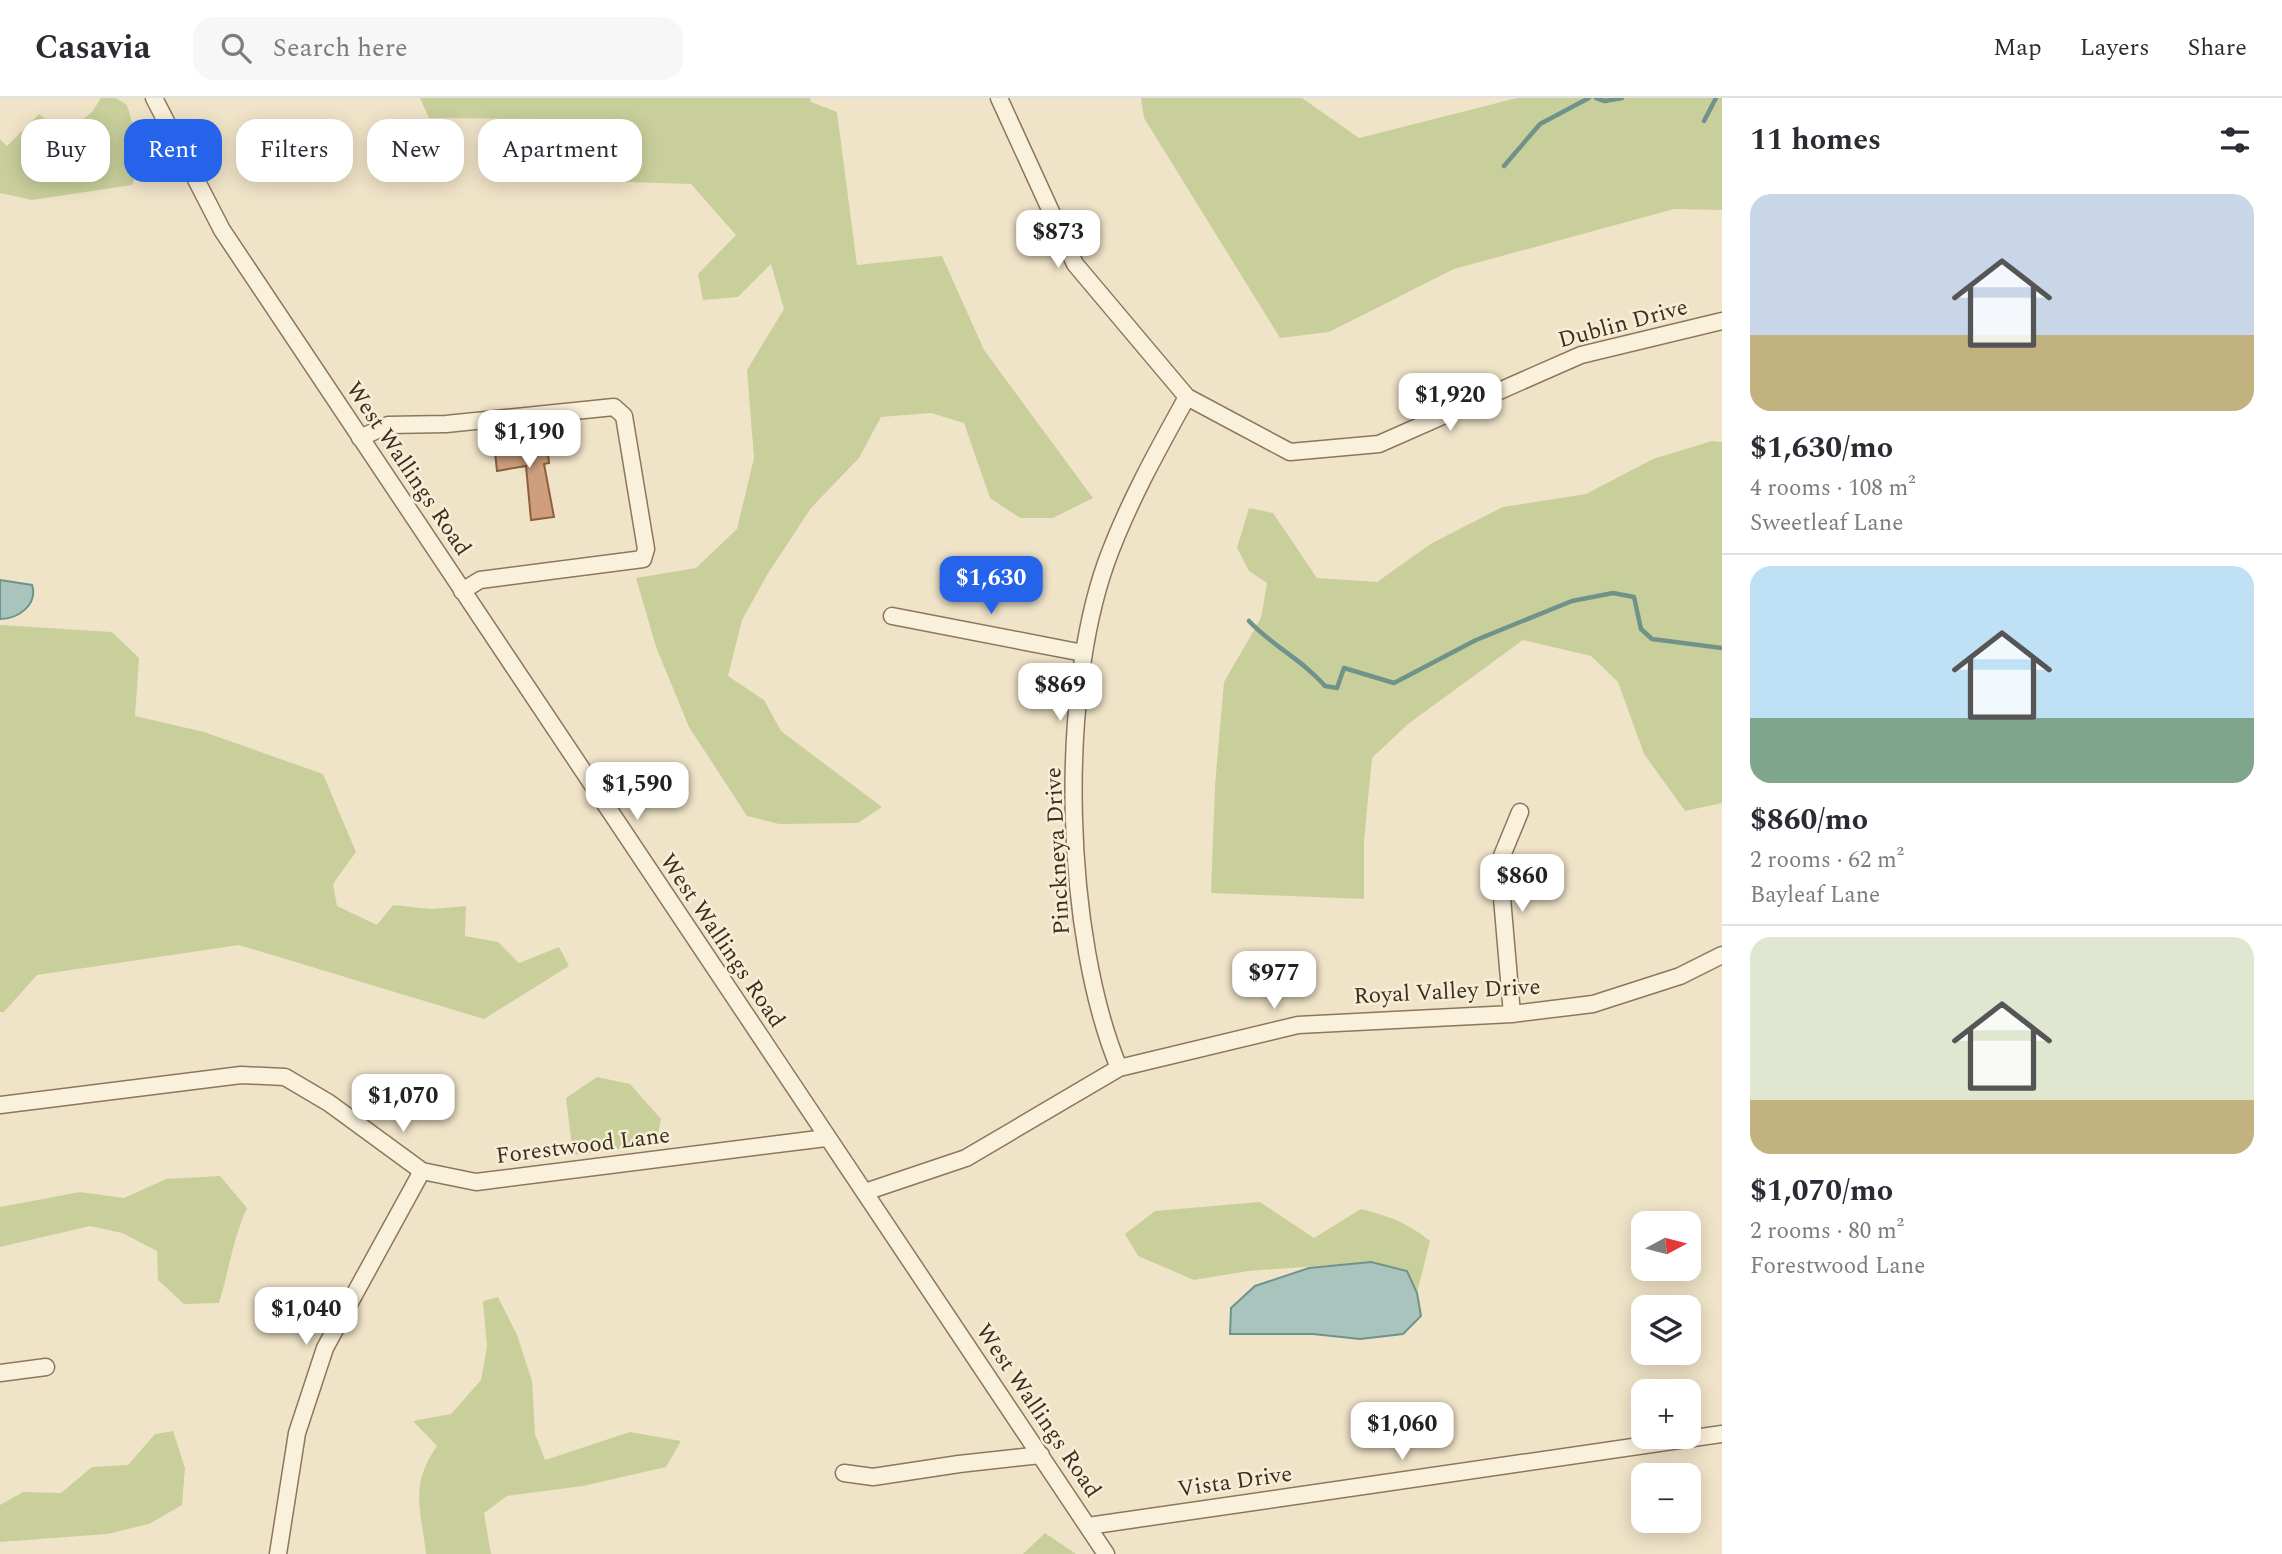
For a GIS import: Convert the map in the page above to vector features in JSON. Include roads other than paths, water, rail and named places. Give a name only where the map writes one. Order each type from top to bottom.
[{"type":"street","name":"West Wallings Road","points":[[154,98],[222,230],[825,1138],[865,1192],[1106,1554]]},
{"type":"street","points":[[999,98],[1075,264],[1187,397]]},
{"type":"street","name":"Dublin Drive","points":[[1187,397],[1290,452],[1379,444],[1581,355],[1722,321]]},
{"type":"street","name":"Pinckneya Drive","points":[[1119,1068],[1102,1027],[1081,919],[1074,793],[1083,653],[1106,564],[1141,481],[1187,397]]},
{"type":"street","points":[[360,438],[388,425],[446,424],[614,407],[624,416],[646,549],[643,558],[480,580],[462,591]]},
{"type":"street","points":[[892,616],[1083,653]]},
{"type":"street","points":[[1512,1014],[1499,863],[1520,812]]},
{"type":"street","name":"Royal Valley Drive","points":[[865,1192],[967,1158],[1119,1068],[1298,1025],[1512,1014],[1593,1004],[1680,976],[1722,956]]},
{"type":"street","name":"Forestwood Lane","points":[[0,1105],[241,1075],[285,1077],[329,1103],[422,1171],[476,1182],[825,1138]]},
{"type":"street","points":[[278,1554],[297,1433],[325,1348],[422,1171]]},
{"type":"street","points":[[0,1373],[46,1367]]},
{"type":"street","name":"Vista Drive","points":[[1088,1526],[1722,1434]]},
{"type":"street","points":[[844,1473],[873,1478],[959,1464],[1041,1455]]},
{"type":"water","points":[[0,580],[32,585],[33,592],[30,604],[25,609],[14,616],[0,619]]},
{"type":"water","points":[[1371,1262],[1407,1271],[1417,1293],[1421,1316],[1403,1334],[1360,1339],[1313,1334],[1230,1334],[1231,1308],[1255,1286],[1309,1268]]},
{"type":"waterway","points":[[1504,166],[1540,124],[1589,98]]},
{"type":"waterway","points":[[1596,98],[1605,101],[1622,98]]},
{"type":"waterway","points":[[1704,121],[1716,98]]},
{"type":"waterway","points":[[1249,621],[1325,686],[1337,688],[1344,668],[1394,683],[1476,640],[1572,601],[1613,593],[1634,597],[1641,629],[1652,639],[1722,648]]}]
